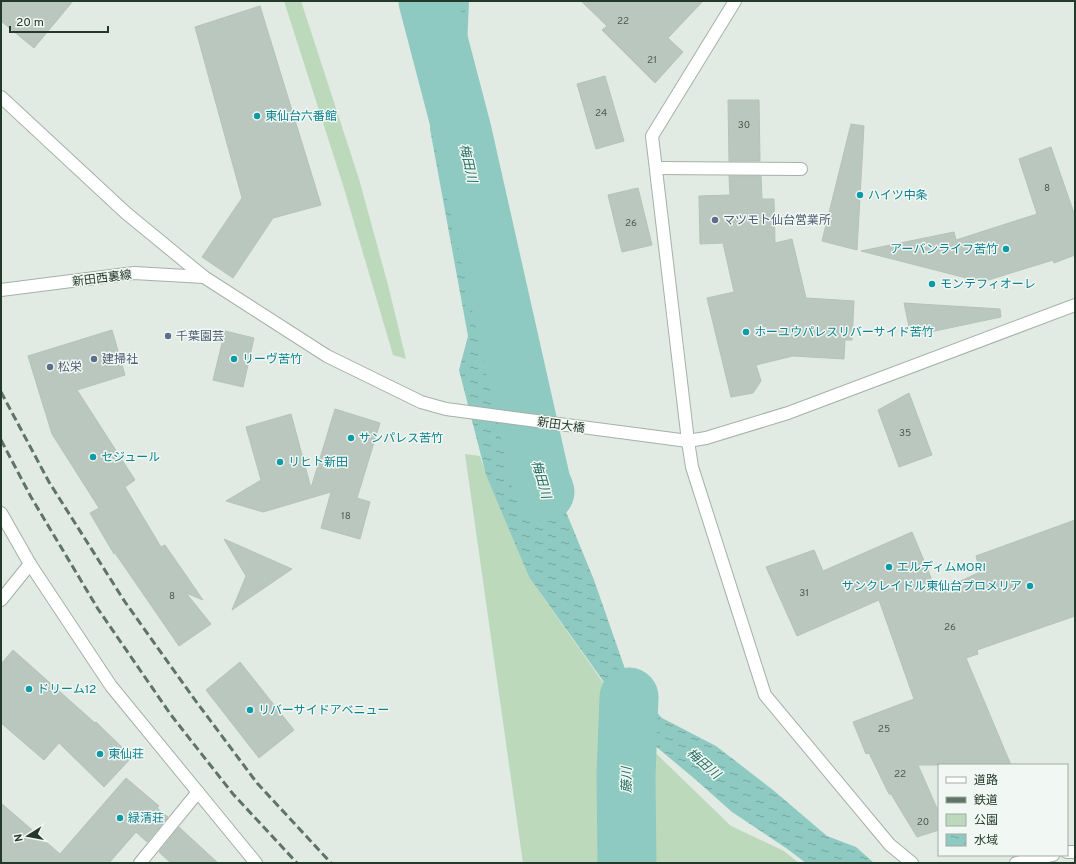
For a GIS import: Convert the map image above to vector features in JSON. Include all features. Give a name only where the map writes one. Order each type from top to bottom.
[{"type":"street","points":[[735,1],[652,136],[692,467],[765,695],[890,845],[912,863]]},
{"type":"street","name":"新田大橋","points":[[1,97],[126,213],[204,277],[327,356],[421,402],[446,409],[688,441],[706,438],[788,413],[1075,305]]},
{"type":"street","points":[[656,168],[801,169]]},
{"type":"street","name":"新田西裏線","points":[[1,290],[134,273],[204,277]]},
{"type":"street","points":[[1,513],[30,564],[111,686],[198,792],[248,856],[256,863]]},
{"type":"street","points":[[1,600],[30,564]]},
{"type":"street","points":[[140,863],[198,792]]},
{"type":"street","points":[[1016,863],[1048,856]]},
{"type":"green space","points":[[284,1],[301,1],[359,179],[388,285],[406,359],[393,355],[343,185]]},
{"type":"green space","points":[[465,454],[480,456],[529,577],[616,701],[612,863],[523,863]]},
{"type":"green space","points":[[639,737],[731,826],[784,851],[799,863],[634,863],[631,778]]},
{"type":"water","points":[[444,1],[469,1],[465,93],[488,216],[492,332],[594,580],[631,686],[662,718],[716,746],[773,790],[827,836],[856,847],[874,863],[806,863],[732,812],[641,734],[529,577],[486,475],[459,370],[468,336],[430,129]]},
{"type":"building","points":[[1,1],[73,1],[34,48],[1,21]]},
{"type":"building","points":[[581,1],[703,1],[668,38],[683,52],[655,83],[602,30],[607,26]]},
{"type":"building","name":"東仙台六番館","points":[[260,6],[321,205],[273,218],[233,278],[202,257],[242,198],[195,27]]},
{"type":"building","points":[[605,76],[624,141],[596,149],[577,84]]},
{"type":"building","points":[[728,100],[759,100],[760,161],[729,161]]},
{"type":"building","points":[[851,124],[864,126],[857,250],[822,241]]},
{"type":"building","points":[[1051,147],[1075,216],[1075,255],[1054,263],[1053,260],[982,282],[861,251],[954,232],[956,240],[1037,214],[1019,159]]},
{"type":"building","points":[[729,176],[761,176],[762,199],[774,199],[775,243],[792,239],[806,298],[854,301],[852,340],[845,340],[844,359],[793,356],[756,365],[761,381],[753,393],[731,397],[707,298],[734,292],[723,243],[700,244],[699,196],[730,195]]},
{"type":"building","points":[[638,188],[652,245],[622,252],[608,195]]},
{"type":"building","points":[[904,303],[1000,309],[1001,317],[911,336]]},
{"type":"building","points":[[112,330],[125,375],[77,390],[135,480],[125,487],[161,547],[165,545],[203,600],[186,593],[211,624],[179,646],[115,553],[114,554],[90,513],[99,508],[52,434],[28,356]]},
{"type":"building","name":"リーヴ苦竹","points":[[225,331],[254,338],[243,387],[213,380]]},
{"type":"building","points":[[909,393],[932,455],[899,467],[878,410]]},
{"type":"building","points":[[335,409],[380,423],[357,498],[370,502],[360,539],[321,528],[331,492],[263,512],[226,501],[261,480],[246,427],[291,414],[311,488]]},
{"type":"building","points":[[1075,520],[1075,616],[977,650],[978,654],[966,658],[1011,764],[918,765],[938,811],[938,830],[917,837],[891,794],[889,794],[869,753],[866,754],[853,722],[914,699],[879,600],[797,636],[766,567],[814,550],[823,571],[912,532],[937,592],[980,572],[976,556]]},
{"type":"building","points":[[224,539],[292,569],[232,610],[246,576]]},
{"type":"building","name":"ドリーム12","points":[[13,650],[95,723],[96,722],[132,757],[104,787],[59,743],[44,760],[1,723],[1,664]]},
{"type":"building","name":"リバーサイドアベニュー","points":[[240,662],[294,730],[259,758],[206,690]]},
{"type":"building","points":[[126,778],[159,806],[157,808],[168,817],[147,842],[136,832],[109,863],[1,863],[1,803],[60,854]]},
{"type":"building","points":[[179,827],[218,863],[171,863],[159,852]]},
{"type":"waterway","name":"梅田川","points":[[428,1],[462,131],[541,482],[545,492]]},
{"type":"waterway","name":"藤川","points":[[627,863],[626,776],[629,697]]},
{"type":"railway","points":[[1,392],[49,482],[125,602],[257,783],[331,863]]},
{"type":"railway","points":[[1,440],[31,497],[98,609],[171,715],[233,794],[297,863]]},
{"type":"place","name":"東仙台六番館","points":[[257,116]]},
{"type":"place","name":"ハイツ中条","points":[[860,195]]},
{"type":"place","name":"マツモト仙台営業所","points":[[715,220]]},
{"type":"place","name":"アーバンライフ苦竹","points":[[1006,249]]},
{"type":"place","name":"モンテフィオーレ","points":[[932,284]]},
{"type":"place","name":"ホーユウパレスリバーサイド苦竹","points":[[746,332]]},
{"type":"place","name":"千葉園芸","points":[[168,336]]},
{"type":"place","name":"建掃社","points":[[94,359]]},
{"type":"place","name":"リーヴ苦竹","points":[[234,359]]},
{"type":"place","name":"松栄","points":[[50,367]]},
{"type":"place","name":"サンパレス苦竹","points":[[351,438]]},
{"type":"place","name":"セジュール","points":[[93,457]]},
{"type":"place","name":"リヒト新田","points":[[280,462]]},
{"type":"place","name":"エルディムMORI","points":[[889,567]]},
{"type":"place","name":"サンクレイドル東仙台プロメリア","points":[[1030,586]]},
{"type":"place","name":"ドリーム12","points":[[29,689]]},
{"type":"place","name":"リバーサイドアベニュー","points":[[250,710]]},
{"type":"place","name":"東仙荘","points":[[100,754]]},
{"type":"place","name":"緑清荘","points":[[120,818]]}]
